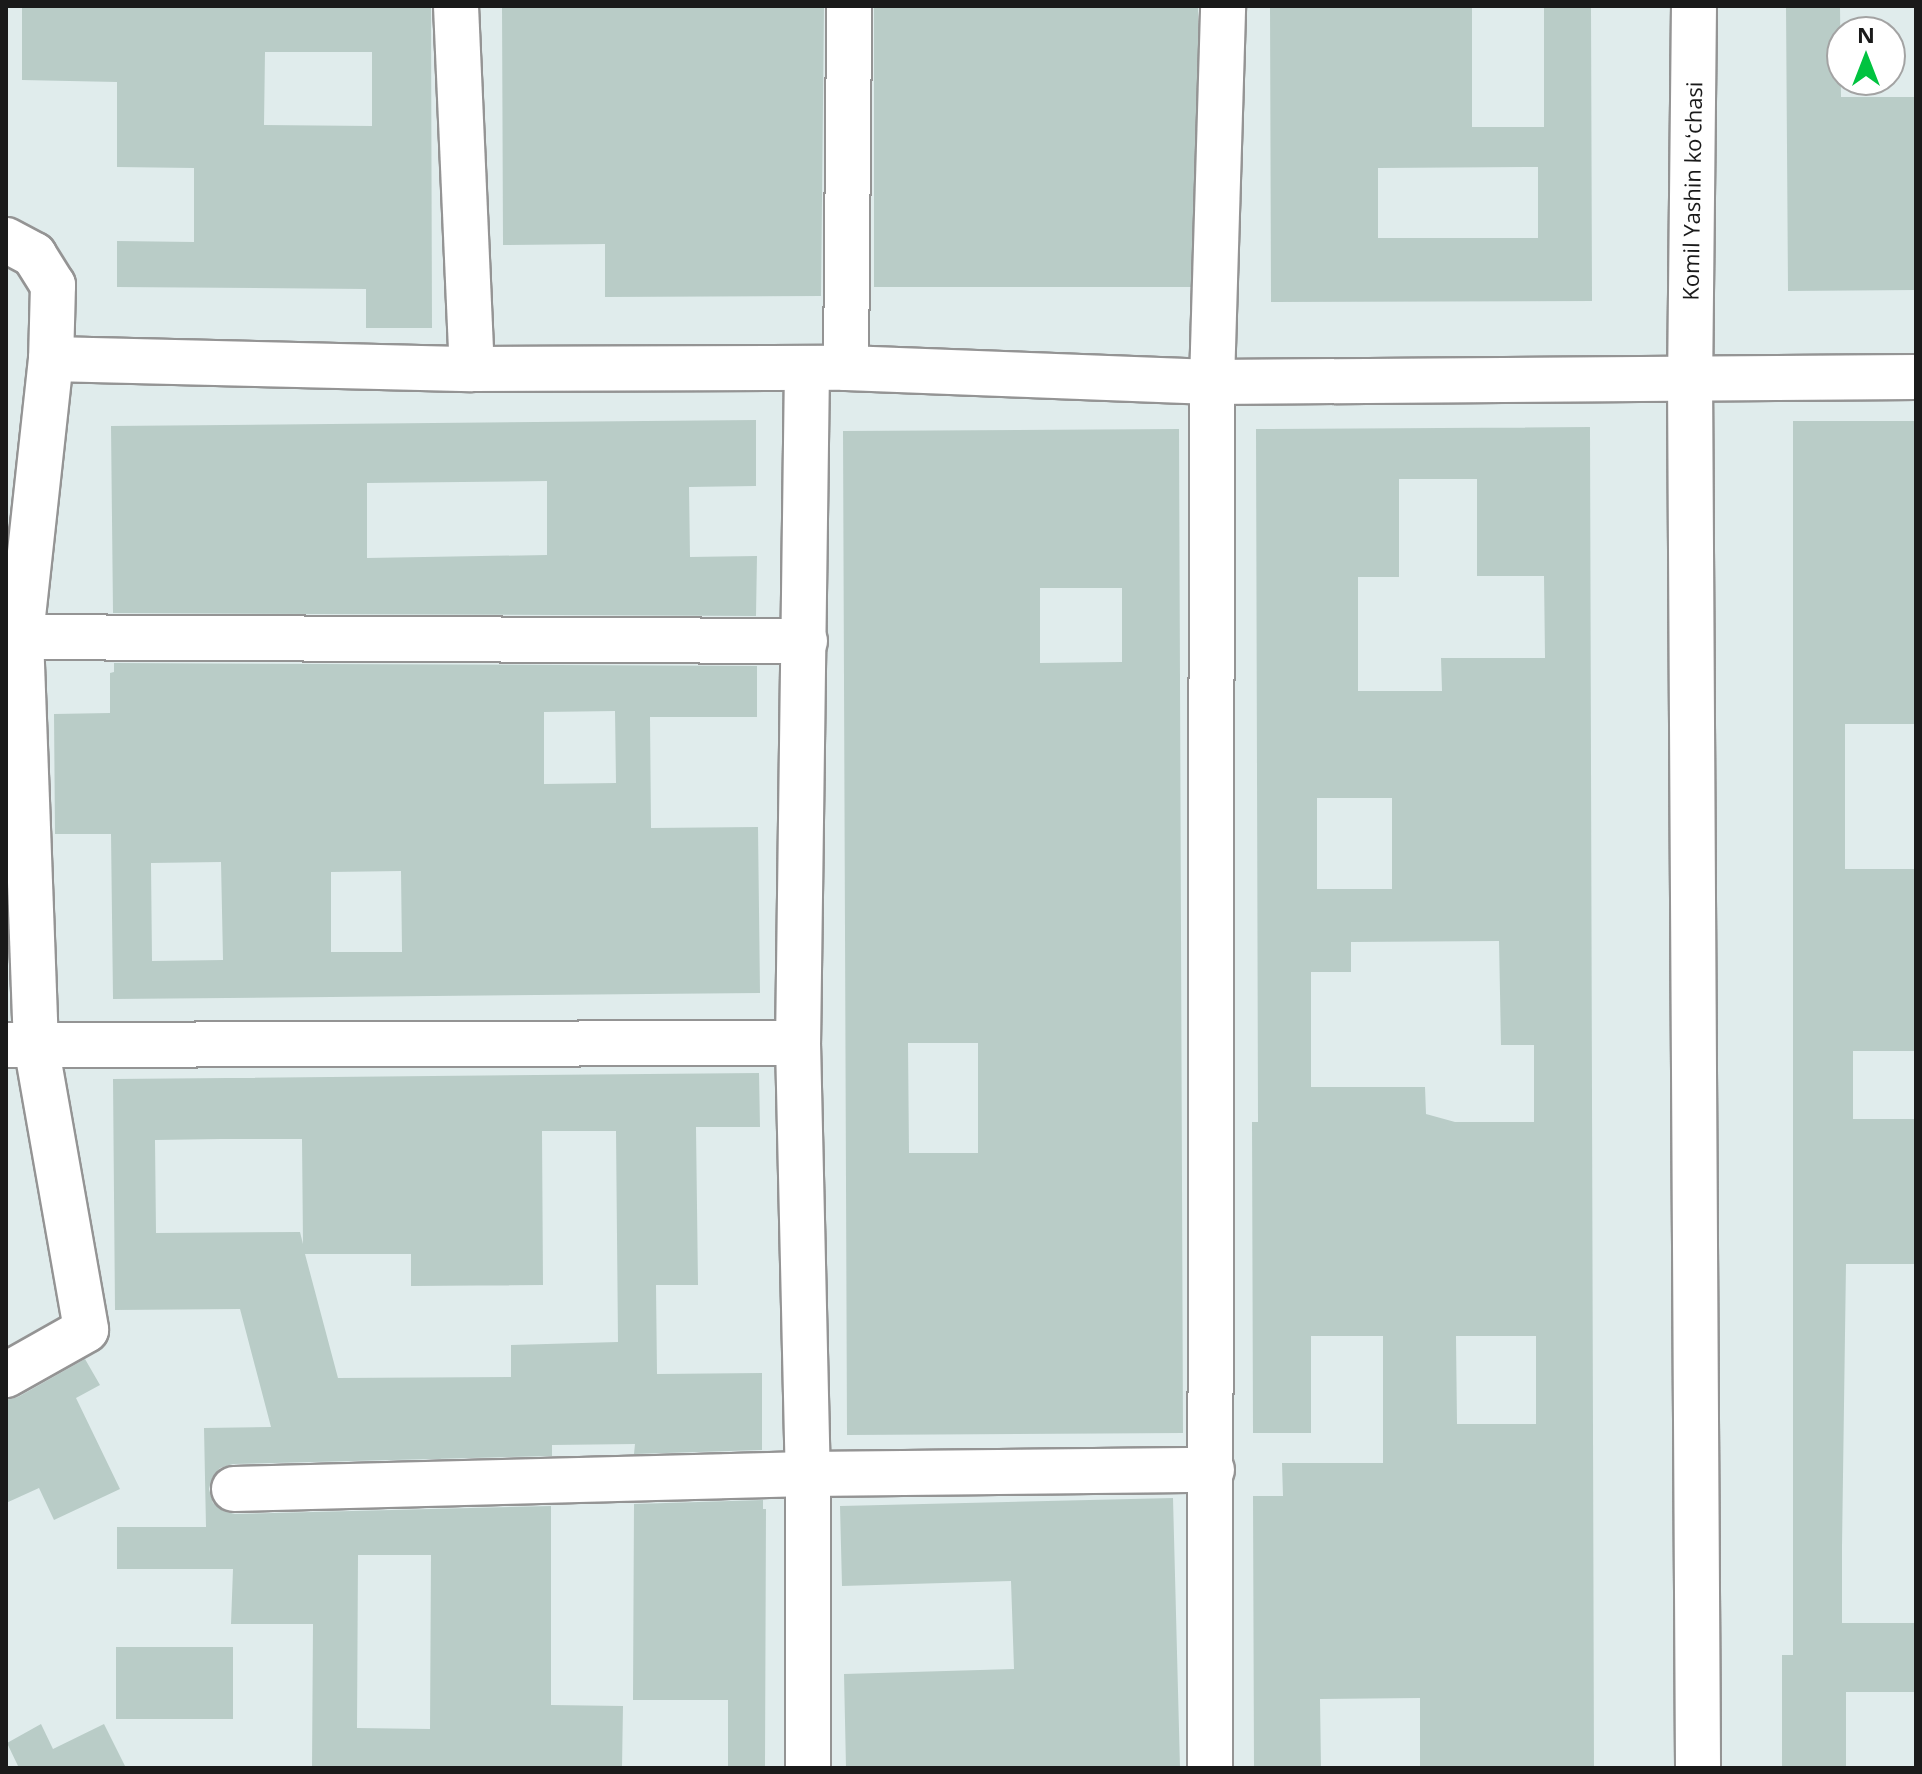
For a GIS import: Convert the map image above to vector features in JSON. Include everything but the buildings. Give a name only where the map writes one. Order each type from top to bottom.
[{"type":"street","points":[[456,6],[472,369]]},
{"type":"street","points":[[808,1768],[808,1474],[798,1043],[805,641],[849,6]]},
{"type":"street","points":[[1210,1768],[1212,382],[1223,6]]},
{"type":"street","name":"Komil Yashin koʻchasi","points":[[1694,6],[1690,376],[1698,1768]]},
{"type":"street","points":[[6,240],[34,255],[53,285],[51,359],[14,637],[21,1045],[86,1330],[6,1375]]},
{"type":"street","points":[[51,359],[472,369],[826,368],[1212,382],[1690,376],[1916,377]]},
{"type":"street","points":[[14,637],[805,641]]},
{"type":"street","points":[[21,1045],[798,1043]]},
{"type":"street","points":[[234,1489],[808,1474],[1212,1470]]}]
